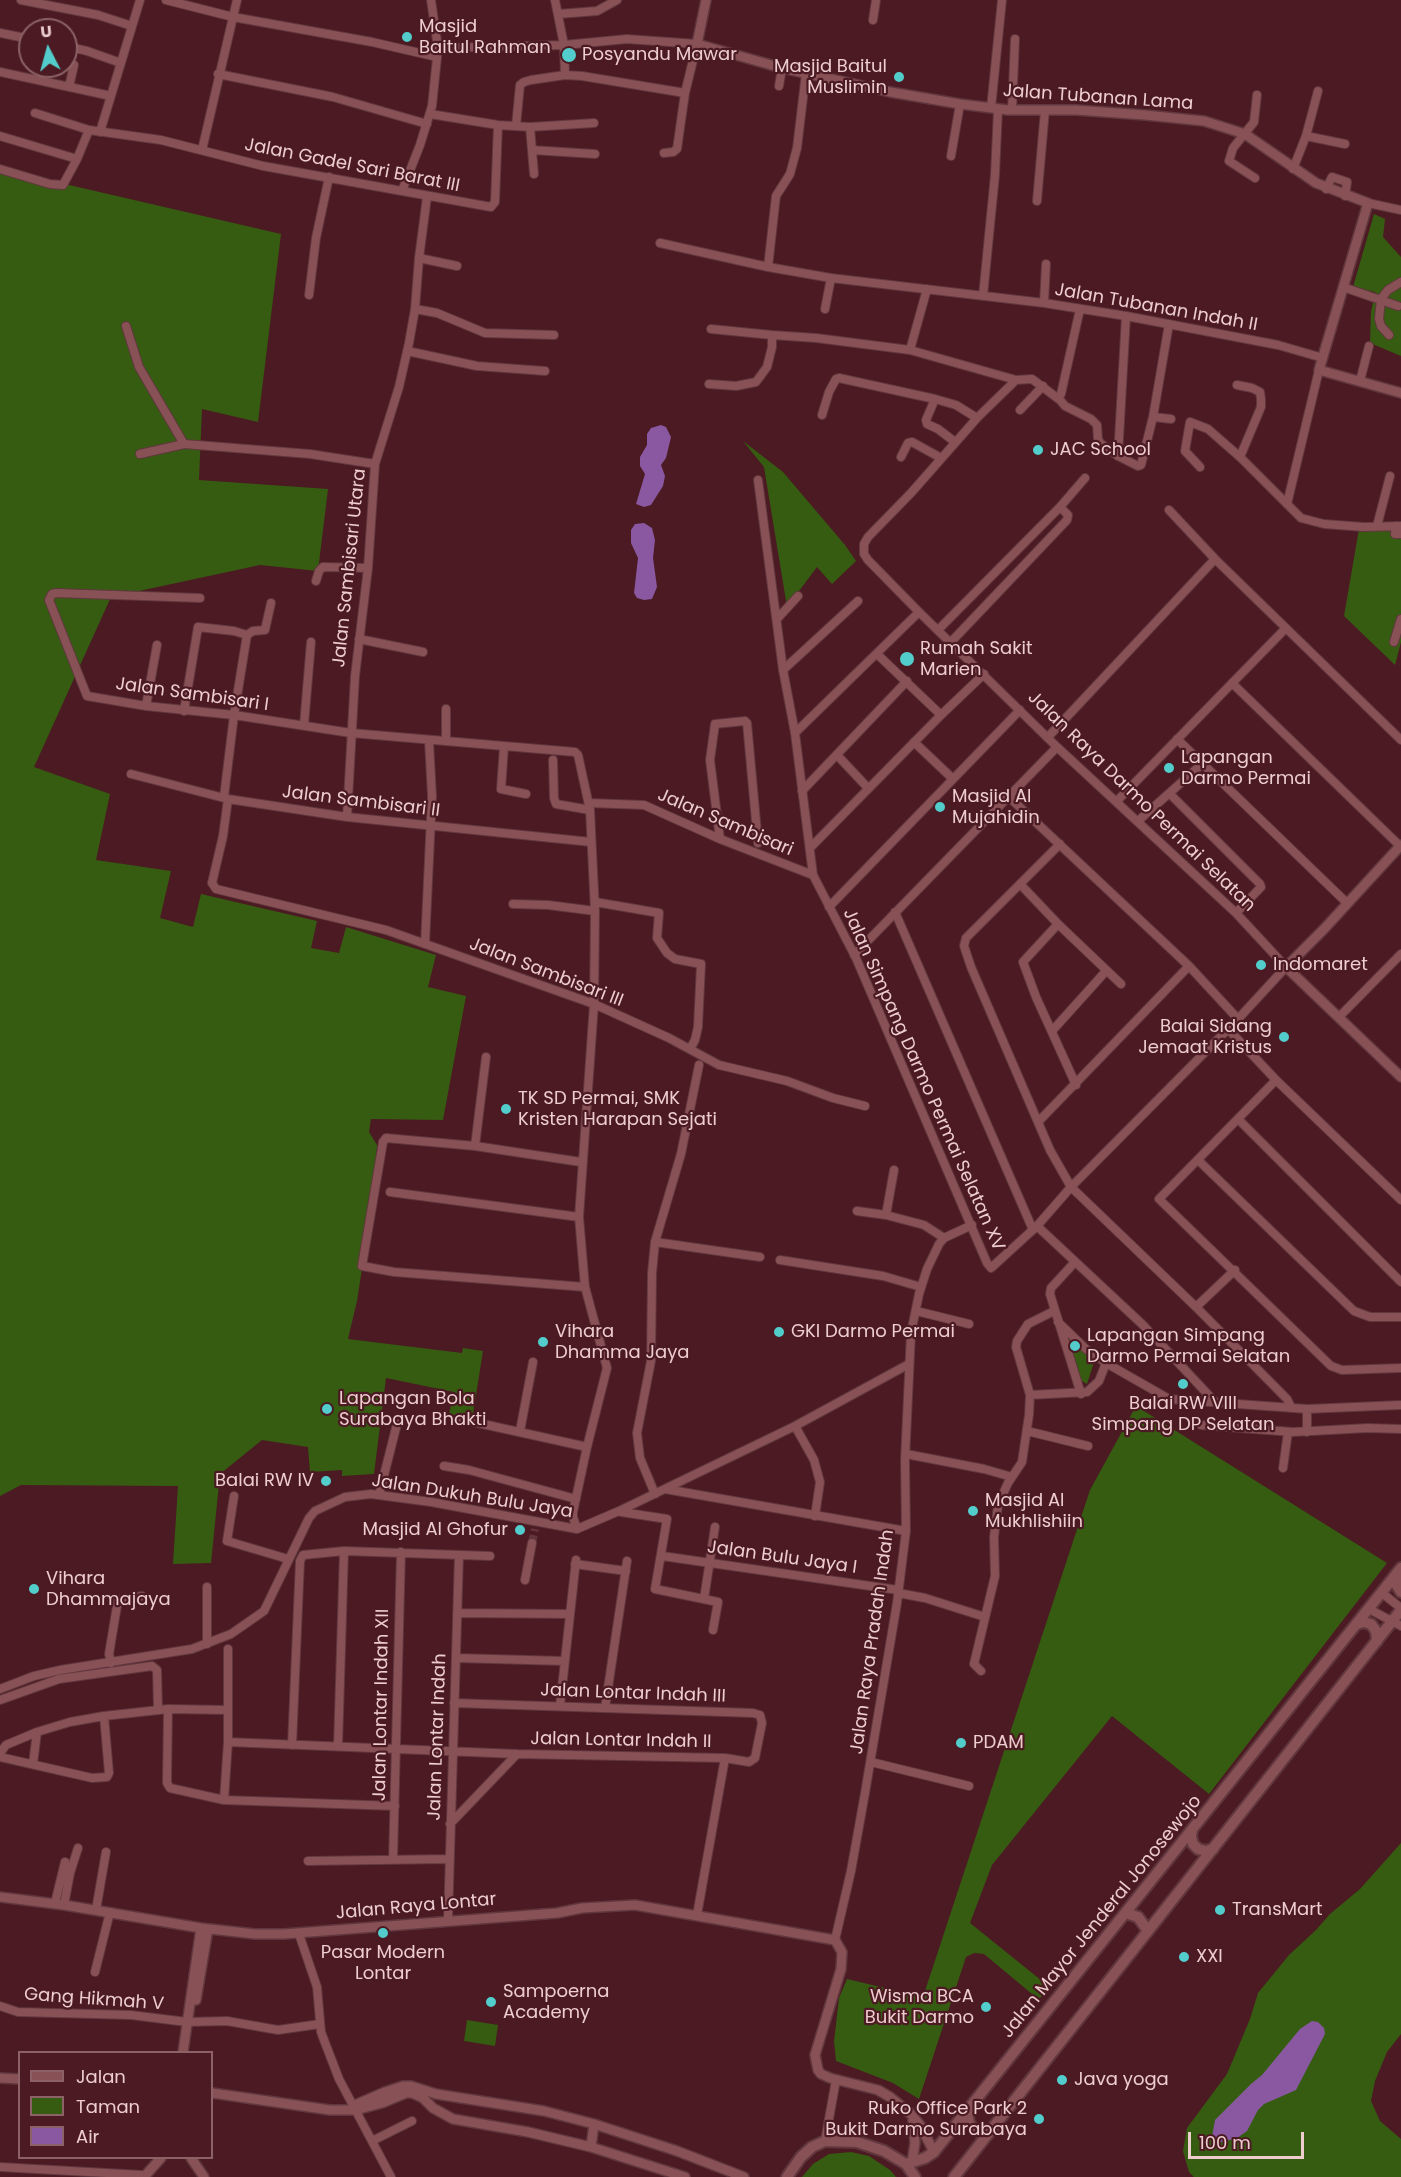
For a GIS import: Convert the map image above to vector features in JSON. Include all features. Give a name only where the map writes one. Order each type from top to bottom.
[{"type":"main road","points":[[1398,1571],[1396,1584],[1401,1592]]},
{"type":"main road","name":"Jalan Mayor Jenderal Jonosewojo","points":[[909,2163],[925,2158],[934,2152],[1398,1571]]},
{"type":"main road","points":[[954,2177],[1377,1641],[1396,1624],[1401,1609]]},
{"type":"main road","points":[[1357,1624],[1364,1622],[1371,1624],[1376,1631],[1377,1641]]},
{"type":"main road","points":[[1192,1830],[1193,1844],[1198,1849],[1206,1851],[1213,1849]]},
{"type":"main road","points":[[1126,1913],[1138,1917],[1148,1931]]},
{"type":"main road","points":[[967,2112],[969,2123],[973,2128],[985,2132],[990,2130]]},
{"type":"main road","points":[[787,2177],[801,2157],[812,2147],[825,2141],[857,2142],[884,2151],[909,2163],[915,2177]]},
{"type":"street","points":[[21,0],[98,15],[132,26]]},
{"type":"street","points":[[100,132],[140,0]]},
{"type":"street","points":[[166,0],[233,17],[372,42],[437,57]]},
{"type":"street","points":[[202,150],[237,0]]},
{"type":"street","points":[[402,191],[430,114],[438,48],[431,0]]},
{"type":"street","points":[[555,0],[564,45],[565,75]]},
{"type":"street","points":[[558,14],[597,10],[617,0]]},
{"type":"street","points":[[664,153],[677,149],[685,93],[705,0]]},
{"type":"street","points":[[873,21],[876,0]]},
{"type":"street","points":[[983,296],[995,175],[995,109],[1002,0]]},
{"type":"street","points":[[0,33],[18,37]]},
{"type":"street","points":[[438,48],[564,45],[627,39],[697,44]]},
{"type":"street","points":[[1012,110],[1015,39]]},
{"type":"street","name":"Jalan Tubanan Lama","points":[[697,44],[782,68],[890,92],[960,104],[1012,110],[1076,110],[1204,122],[1245,134],[1326,189],[1368,203]]},
{"type":"street","points":[[78,50],[121,63]]},
{"type":"street","points":[[779,86],[782,68]]},
{"type":"street","points":[[0,72],[111,96]]},
{"type":"street","points":[[768,267],[776,196],[790,174],[794,159],[806,73]]},
{"type":"street","points":[[218,74],[333,97],[427,124]]},
{"type":"street","points":[[516,126],[522,83],[565,75],[582,76],[685,93]]},
{"type":"street","points":[[69,87],[71,78]]},
{"type":"street","points":[[1293,168],[1306,136],[1318,91]]},
{"type":"street","points":[[1255,178],[1230,163],[1233,148],[1255,120],[1257,96]]},
{"type":"street","points":[[951,156],[960,104]]},
{"type":"street","points":[[1037,201],[1045,110]]},
{"type":"street","name":"Jalan Gadel Sari Barat III","points":[[35,113],[89,130],[161,140],[264,166],[486,207],[491,207],[495,202],[498,125]]},
{"type":"street","points":[[430,114],[498,125],[530,127],[594,123]]},
{"type":"street","points":[[530,127],[534,174]]},
{"type":"street","points":[[0,169],[50,184],[63,185],[89,130]]},
{"type":"street","points":[[0,136],[77,159]]},
{"type":"street","points":[[1306,136],[1345,144]]},
{"type":"street","points":[[532,150],[595,154]]},
{"type":"street","points":[[309,295],[316,238],[329,177]]},
{"type":"street","points":[[1326,189],[1332,177],[1347,182],[1345,196]]},
{"type":"street","name":"Jalan Sambisari Utara","points":[[346,817],[351,733],[368,568],[375,464],[399,387],[407,351],[415,309],[427,197]]},
{"type":"street","points":[[1287,504],[1323,358],[1368,203],[1401,210]]},
{"type":"street","name":"Jalan Tubanan Indah II","points":[[660,243],[768,267],[831,278],[1044,303],[1126,316],[1278,345],[1323,358]]},
{"type":"street","points":[[419,258],[457,266]]},
{"type":"street","points":[[1044,303],[1046,264]]},
{"type":"street","points":[[825,309],[831,278]]},
{"type":"street","points":[[1389,335],[1381,326],[1379,319],[1380,300],[1388,290],[1401,282]]},
{"type":"street","points":[[1343,287],[1398,306]]},
{"type":"street","points":[[910,350],[927,289]]},
{"type":"street","points":[[415,309],[437,313],[484,333],[554,335]]},
{"type":"street","points":[[1061,394],[1080,309]]},
{"type":"street","points":[[1118,456],[1126,316]]},
{"type":"street","points":[[711,328],[910,350],[1016,380],[1032,379],[1065,406],[1091,419],[1097,425],[1098,441],[1118,456],[1138,466],[1142,463],[1153,417],[1169,324]]},
{"type":"street","points":[[126,326],[135,360],[184,444]]},
{"type":"street","points":[[709,384],[736,386],[756,382],[767,367],[772,336]]},
{"type":"street","points":[[1360,381],[1370,346]]},
{"type":"street","points":[[407,351],[477,366],[544,371]]},
{"type":"street","points":[[1320,370],[1401,393]]},
{"type":"street","points":[[822,415],[829,392],[837,378],[956,405],[977,418]]},
{"type":"street","points":[[901,457],[908,443],[912,442],[941,458],[1016,380]]},
{"type":"street","points":[[1237,385],[1260,392],[1261,399],[1261,408],[1240,457]]},
{"type":"street","points":[[1020,410],[1042,386]]},
{"type":"street","points":[[935,399],[927,424],[955,442]]},
{"type":"street","points":[[1153,417],[1171,419]]},
{"type":"street","points":[[1200,467],[1185,452],[1190,422],[1208,429],[1240,457],[1300,518],[1324,524],[1398,526],[1395,534],[1401,534]]},
{"type":"street","points":[[140,454],[184,444],[310,454],[375,464]]},
{"type":"street","name":"Jalan Raya Darmo Permai Selatan","points":[[941,458],[911,494],[868,537],[863,548],[864,554],[874,567],[1057,747],[1236,913],[1286,967],[1401,1077]]},
{"type":"street","points":[[1377,526],[1390,476]]},
{"type":"street","points":[[938,630],[1060,507],[1085,477]]},
{"type":"street","name":"Jalan Simpang Darmo Permai Selatan XV","points":[[759,480],[783,670],[795,733],[813,875],[854,955],[990,1268],[1035,1228]]},
{"type":"street","points":[[951,642],[1068,517],[1060,507]]},
{"type":"street","points":[[1169,510],[1215,559],[1401,740]]},
{"type":"street","points":[[1045,522],[1055,532]]},
{"type":"street","points":[[1015,552],[1026,563]]},
{"type":"street","points":[[1048,737],[1215,559]]},
{"type":"street","points":[[316,581],[323,567],[368,568]]},
{"type":"street","name":"Jalan Sambisari I","points":[[200,598],[56,593],[50,597],[87,696],[351,733],[577,753],[589,806]]},
{"type":"street","points":[[777,619],[798,597]]},
{"type":"street","points":[[783,670],[858,601]]},
{"type":"street","points":[[226,798],[234,715],[247,635],[253,631],[265,630],[271,603]]},
{"type":"street","points":[[795,733],[919,612]]},
{"type":"street","points":[[1394,642],[1401,619]]},
{"type":"street","points":[[184,711],[197,628],[202,626],[247,635]]},
{"type":"street","points":[[1116,802],[1286,627]]},
{"type":"street","points":[[359,639],[423,652]]},
{"type":"street","points":[[304,725],[311,642]]},
{"type":"street","points":[[146,706],[157,645]]},
{"type":"street","points":[[877,654],[941,715]]},
{"type":"street","points":[[810,848],[984,674]]},
{"type":"street","points":[[802,791],[907,681]]},
{"type":"street","points":[[1035,1228],[1069,1184],[1238,1019],[1400,846],[1232,683]]},
{"type":"street","points":[[446,709],[446,741]]},
{"type":"street","points":[[829,907],[1020,710]]},
{"type":"street","points":[[720,839],[710,760],[715,724],[745,721],[758,843]]},
{"type":"street","points":[[1177,739],[1347,903]]},
{"type":"street","points":[[425,944],[432,796],[429,741]]},
{"type":"street","points":[[914,742],[952,778]]},
{"type":"street","points":[[504,747],[501,789],[526,794]]},
{"type":"street","points":[[854,955],[1057,747]]},
{"type":"street","points":[[837,755],[868,788]]},
{"type":"street","name":"Jalan Sambisari","points":[[553,760],[556,804],[644,805],[720,839],[813,875]]},
{"type":"street","points":[[1138,821],[1202,764]]},
{"type":"street","name":"Jalan Sambisari II","points":[[131,774],[226,798],[346,817],[591,842]]},
{"type":"street","points":[[1170,794],[1260,884],[1261,887],[1236,913]]},
{"type":"street","points":[[1009,797],[1189,966],[1238,1019]]},
{"type":"street","name":"Jalan Sambisari III","points":[[226,798],[223,836],[212,883],[222,891],[386,930],[594,1004],[690,1048],[719,1065],[787,1082],[865,1106]]},
{"type":"street","points":[[578,1529],[573,1517],[576,1499],[607,1363],[585,1287],[579,1217],[581,1162],[594,1004],[595,907],[589,806]]},
{"type":"street","points":[[1060,843],[966,938],[964,946],[971,967],[1050,1150],[1069,1184],[1196,1306],[1287,1399],[1291,1407]]},
{"type":"street","points":[[1020,884],[1121,984]]},
{"type":"street","points":[[513,904],[595,907],[659,913],[657,938],[668,953],[675,959],[701,964],[698,1027],[690,1048]]},
{"type":"street","points":[[895,912],[1035,1228],[1143,1325],[1215,1402]]},
{"type":"street","points":[[1058,924],[1023,962],[1076,1085]]},
{"type":"street","points":[[1339,1017],[1401,954]]},
{"type":"street","points":[[1039,1121],[1189,966]]},
{"type":"street","points":[[1052,1031],[1106,971]]},
{"type":"street","points":[[1228,1029],[1276,1080],[1401,1200]]},
{"type":"street","points":[[476,1146],[486,1057]]},
{"type":"street","points":[[655,1494],[640,1458],[637,1433],[651,1361],[655,1242],[681,1154],[699,1065]]},
{"type":"street","points":[[1276,1080],[1159,1199],[1235,1270],[1331,1366],[1342,1370],[1401,1368]]},
{"type":"street","points":[[1238,1119],[1401,1282]]},
{"type":"street","points":[[581,1162],[476,1146],[386,1138],[383,1143],[362,1266],[394,1272],[585,1287]]},
{"type":"street","points":[[1197,1160],[1354,1311],[1370,1317],[1401,1317]]},
{"type":"street","points":[[886,1215],[894,1170]]},
{"type":"street","points":[[390,1192],[579,1217]]},
{"type":"street","points":[[857,1211],[886,1215],[924,1225],[944,1238],[972,1225]]},
{"type":"street","name":"Jalan Raya Pradah Indah","points":[[835,1940],[851,1871],[871,1762],[906,1531],[906,1454],[911,1334],[921,1287],[933,1256],[944,1238]]},
{"type":"street","points":[[655,1242],[760,1257]]},
{"type":"street","points":[[780,1260],[883,1276],[921,1287]]},
{"type":"street","points":[[1075,1262],[1051,1288],[1050,1294],[1081,1394]]},
{"type":"street","points":[[1196,1306],[1235,1270]]},
{"type":"street","points":[[916,1311],[969,1324]]},
{"type":"street","points":[[981,1671],[974,1664],[995,1576],[994,1537],[998,1505],[1022,1462],[1027,1431],[1030,1395],[1016,1347],[1017,1341],[1028,1324],[1054,1311]]},
{"type":"street","points":[[1058,1322],[1086,1349],[1106,1363],[1169,1399],[1307,1409],[1401,1405]]},
{"type":"street","points":[[520,1431],[533,1362]]},
{"type":"street","points":[[1030,1395],[1087,1392],[1099,1381],[1106,1363]]},
{"type":"street","name":"Jalan Dukuh Bulu Jaya","points":[[0,1689],[34,1676],[173,1653],[207,1644],[231,1634],[264,1611],[309,1518],[315,1511],[345,1497],[371,1494],[432,1502],[535,1526],[578,1529],[795,1425],[909,1364]]},
{"type":"street","points":[[1307,1409],[1307,1432]]},
{"type":"street","points":[[460,1419],[587,1447]]},
{"type":"street","points":[[379,1495],[397,1424]]},
{"type":"street","points":[[795,1425],[814,1460],[820,1482],[815,1516]]},
{"type":"street","points":[[1201,1425],[1288,1432],[1368,1428],[1401,1429]]},
{"type":"street","points":[[1027,1431],[1088,1446]]},
{"type":"street","points":[[1282,1468],[1288,1432]]},
{"type":"street","points":[[906,1454],[984,1469],[1012,1478]]},
{"type":"street","points":[[444,1466],[469,1470],[576,1499]]},
{"type":"street","points":[[665,1489],[906,1531]]},
{"type":"street","points":[[234,1496],[227,1541],[288,1559]]},
{"type":"street","points":[[619,1511],[666,1519],[655,1589],[718,1602],[713,1630]]},
{"type":"street","points":[[704,1599],[715,1527]]},
{"type":"street","points":[[525,1580],[532,1543]]},
{"type":"street","points":[[338,1746],[344,1551]]},
{"type":"street","points":[[292,1745],[300,1561],[306,1553],[344,1551],[490,1556]]},
{"type":"street","name":"Jalan Lontar Indah XII","points":[[393,1860],[401,1552]]},
{"type":"street","name":"Jalan Lontar Indah","points":[[448,1920],[459,1555]]},
{"type":"street","name":"Jalan Bulu Jaya I","points":[[662,1556],[898,1591],[985,1617]]},
{"type":"street","points":[[605,1708],[627,1561]]},
{"type":"street","points":[[560,1706],[576,1562],[626,1571]]},
{"type":"street","points":[[207,1587],[207,1644]]},
{"type":"street","points":[[1382,1593],[1401,1609]]},
{"type":"street","points":[[111,1663],[109,1654],[118,1600],[142,1596]]},
{"type":"street","points":[[1369,1609],[1396,1624]]},
{"type":"street","points":[[457,1612],[570,1614]]},
{"type":"street","points":[[224,1800],[228,1742],[228,1649]]},
{"type":"street","points":[[456,1658],[564,1661]]},
{"type":"street","points":[[0,1700],[59,1679],[153,1666],[157,1670],[158,1710]]},
{"type":"street","name":"Jalan Lontar Indah III","points":[[454,1702],[753,1713],[760,1715],[762,1723],[755,1758],[749,1762]]},
{"type":"street","points":[[104,1716],[109,1773],[106,1777],[92,1778],[0,1755],[6,1746],[37,1732],[70,1722],[104,1716],[158,1710],[228,1710]]},
{"type":"street","points":[[168,1710],[168,1786],[224,1800],[395,1806]]},
{"type":"street","points":[[33,1764],[37,1732]]},
{"type":"street","name":"Jalan Lontar Indah II","points":[[228,1742],[517,1754],[725,1758],[749,1762]]},
{"type":"street","name":"Jalan Lontar Indah II","points":[[450,1824],[517,1754]]},
{"type":"street","name":"Jalan Lontar Indah II","points":[[697,1915],[725,1758]]},
{"type":"street","points":[[871,1762],[969,1786]]},
{"type":"street","points":[[59,1904],[78,1848]]},
{"type":"street","points":[[96,1907],[106,1852]]},
{"type":"street","points":[[308,1861],[449,1859]]},
{"type":"street","points":[[59,1904],[65,1862]]},
{"type":"street","name":"Jalan Raya Lontar","points":[[0,1897],[96,1907],[110,1912],[204,1928],[255,1934],[299,1934],[448,1920],[557,1913],[615,1905],[642,1906],[835,1940]]},
{"type":"street","points":[[95,1972],[110,1912]]},
{"type":"street","points":[[188,2051],[190,2022],[204,1928]]},
{"type":"street","points":[[299,1934],[317,1988],[320,2024],[324,2040],[352,2109],[391,2177]]},
{"type":"street","points":[[835,1940],[842,1952],[841,1969],[815,2055],[816,2064],[821,2074],[878,2090],[891,2097],[920,2125],[934,2152]]},
{"type":"street","name":"Gang Hikmah V","points":[[0,2006],[18,2012],[131,2016],[190,2022],[227,2021],[278,2030],[320,2024]]},
{"type":"street","points":[[183,2051],[190,2022]]},
{"type":"street","points":[[0,2078],[18,2079]]},
{"type":"street","points":[[825,2141],[836,2080]]},
{"type":"street","points":[[352,2109],[385,2092],[411,2086],[436,2094],[543,2111],[594,2124],[677,2151],[744,2177]]},
{"type":"street","points":[[213,2094],[330,2110],[352,2109],[382,2103],[406,2093],[412,2093],[453,2119],[528,2132],[591,2147],[685,2177]]},
{"type":"street","points":[[213,2099],[228,2096]]},
{"type":"street","points":[[909,2163],[916,2130],[912,2115]]},
{"type":"street","points":[[372,2141],[412,2121]]},
{"type":"street","points":[[591,2147],[594,2124]]},
{"type":"street","points":[[0,2167],[143,2177],[159,2159]]},
{"type":"street","points":[[192,2159],[204,2177]]},
{"type":"green space","points":[[0,169],[281,234],[258,422],[202,409],[199,480],[328,489],[318,571],[260,565],[111,597],[34,767],[110,794],[96,860],[171,871],[160,918],[193,927],[201,894],[317,921],[311,948],[339,953],[346,927],[436,955],[428,987],[466,996],[443,1120],[371,1119],[369,1132],[377,1145],[373,1197],[357,1301],[348,1339],[462,1353],[463,1348],[483,1351],[472,1420],[449,1414],[454,1392],[386,1378],[374,1474],[342,1476],[342,1470],[310,1472],[308,1447],[262,1440],[220,1474],[211,1563],[173,1564],[178,1486],[21,1485],[0,1496]]},
{"type":"green space","points":[[1374,214],[1385,219],[1383,237],[1401,257],[1401,356],[1370,343],[1371,312],[1375,292],[1353,287]]},
{"type":"green space","points":[[743,441],[783,472],[856,561],[832,584],[817,567],[787,607],[764,467]]},
{"type":"green space","points":[[1401,528],[1401,642],[1395,665],[1344,616],[1359,529]]},
{"type":"green space","name":"Lapangan Simpang Darmo Permai Selatan","points":[[1065,1333],[1095,1359],[1087,1384],[1080,1380]]},
{"type":"green space","points":[[1136,1406],[1387,1563],[1209,1794],[1112,1716],[992,1865],[970,1923],[1052,1989],[1038,1999],[984,1954],[974,1953],[966,1957],[919,2099],[893,2083],[836,2061],[834,2041],[839,1998],[847,1979],[923,1997],[1090,1490]]},
{"type":"green space","points":[[1401,1843],[1401,2034],[1387,2052],[1375,2081],[1371,2101],[1380,2121],[1401,2139],[1401,2177],[1194,2177],[1189,2172],[1183,2151],[1187,2128],[1227,2074],[1250,2019],[1258,1993],[1289,1955],[1330,1914],[1360,1889]]},
{"type":"green space","points":[[467,2020],[498,2025],[495,2046],[464,2041]]},
{"type":"green space","points":[[851,2152],[869,2156],[890,2170],[896,2177],[802,2177],[813,2164],[829,2154]]},
{"type":"water","points":[[661,425],[666,427],[671,437],[666,458],[661,465],[665,476],[663,486],[651,505],[644,507],[636,504],[645,474],[640,466],[640,457],[647,445],[647,434],[651,428]]},
{"type":"water","points":[[644,523],[652,528],[655,540],[653,558],[657,587],[652,599],[644,600],[637,598],[634,593],[638,558],[631,543],[631,530],[635,524]]},
{"type":"water","points":[[1312,2021],[1318,2022],[1324,2028],[1325,2034],[1296,2090],[1264,2104],[1258,2110],[1247,2131],[1237,2138],[1218,2143],[1212,2137],[1215,2120],[1262,2075],[1300,2029]]},
{"type":"tunnel","points":[[532,1543],[535,1529]]},
{"type":"place","name":"Masjid Baitul Rahman","points":[[407,37]]},
{"type":"place","name":"Posyandu Mawar","points":[[569,55]]},
{"type":"place","name":"Masjid Baitul Muslimin","points":[[899,77]]},
{"type":"place","name":"JAC School","points":[[1038,450]]},
{"type":"place","name":"Rumah Sakit Marien","points":[[907,659]]},
{"type":"place","name":"Lapangan Darmo Permai","points":[[1169,768]]},
{"type":"place","name":"Masjid Al Mujahidin","points":[[940,807]]},
{"type":"place","name":"Indomaret","points":[[1261,965]]},
{"type":"place","name":"Balai Sidang Jemaat Kristus","points":[[1284,1037]]},
{"type":"place","name":"TK SD Permai, SMK Kristen Harapan Sejati","points":[[506,1109]]},
{"type":"place","name":"GKI Darmo Permai","points":[[779,1332]]},
{"type":"place","name":"Vihara Dhamma Jaya","points":[[543,1342]]},
{"type":"place","name":"Lapangan Simpang Darmo Permai Selatan","points":[[1075,1346]]},
{"type":"place","name":"Balai RW VIII Simpang DP Selatan","points":[[1183,1384]]},
{"type":"place","name":"Lapangan Bola Surabaya Bhakti","points":[[327,1409]]},
{"type":"place","name":"Balai RW IV","points":[[326,1481]]},
{"type":"place","name":"Masjid Al Mukhlishiin","points":[[973,1511]]},
{"type":"place","name":"Masjid Al Ghofur","points":[[520,1530]]},
{"type":"place","name":"Vihara Dhammajaya","points":[[34,1589]]},
{"type":"place","name":"PDAM","points":[[961,1743]]},
{"type":"place","name":"TransMart","points":[[1220,1910]]},
{"type":"place","name":"Pasar Modern Lontar","points":[[383,1933]]},
{"type":"place","name":"XXI","points":[[1184,1957]]},
{"type":"place","name":"Sampoerna Academy","points":[[491,2002]]},
{"type":"place","name":"Wisma BCA Bukit Darmo","points":[[986,2007]]},
{"type":"place","name":"Java yoga","points":[[1062,2080]]},
{"type":"place","name":"Ruko Office Park 2 Bukit Darmo Surabaya","points":[[1039,2119]]}]
